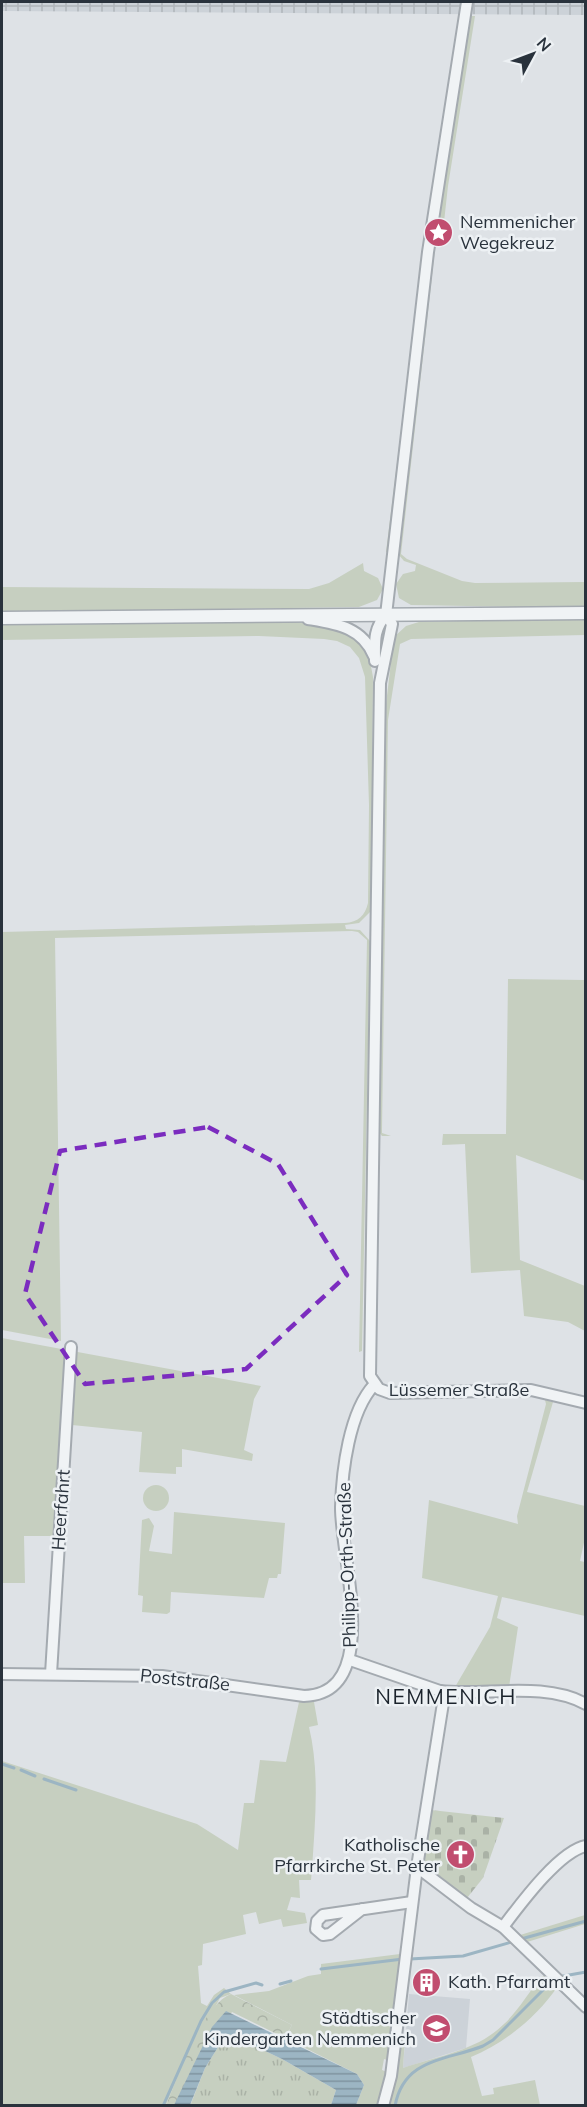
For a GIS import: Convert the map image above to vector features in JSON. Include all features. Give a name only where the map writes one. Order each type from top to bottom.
[{"type":"street","points":[[375,661],[375,634],[378,623],[386,615],[428,252],[466,5]]},
{"type":"street","points":[[2,618],[585,613]]},
{"type":"street","points":[[291,615],[352,630],[368,644],[380,683]]},
{"type":"street","points":[[380,683],[392,624],[386,615]]},
{"type":"street","name":"Lüssemer Straße","points":[[380,683],[368,1364],[370,1376],[374,1385],[384,1392],[398,1394],[531,1390],[585,1403]]},
{"type":"street","name":"Heerfahrt","points":[[51,1674],[71,1347]]},
{"type":"street","name":"Philipp-Orth-Straße","points":[[374,1385],[360,1405],[344,1461],[341,1509],[350,1587],[350,1660],[440,1691],[464,1694],[545,1691],[585,1704]]},
{"type":"street","name":"Poststraße","points":[[2,1674],[180,1677],[308,1696],[323,1693],[338,1683],[350,1660]]},
{"type":"street","points":[[383,2106],[391,2076],[412,1902],[443,1708],[440,1691]]},
{"type":"street","points":[[503,1927],[541,1880],[572,1852],[585,1846]]},
{"type":"street","points":[[417,1867],[471,1908],[503,1927],[585,2007]]},
{"type":"street","points":[[362,1910],[412,1902]]},
{"type":"highlighted area","points":[[208,1127],[278,1164],[347,1275],[246,1369],[85,1384],[25,1294],[60,1151]]},
{"type":"shaded area","points":[[2,2],[586,2],[585,15],[2,11]]},
{"type":"shaded area","name":"Städtischer Kindergarten Nemmenich","points":[[409,1994],[470,1999],[466,2048],[403,2068]]},
{"type":"green space","points":[[460,16],[475,16],[448,186],[442,240],[436,240],[401,554],[407,559],[462,581],[475,583],[585,582],[585,608],[411,605],[399,598],[396,584],[403,574],[415,571],[416,565],[404,561],[398,554],[386,552],[424,244]]},
{"type":"green space","points":[[363,563],[364,571],[378,578],[383,589],[377,600],[359,607],[2,612],[2,587],[309,589],[329,583]]},
{"type":"green space","points":[[585,618],[585,635],[411,639],[400,644],[388,720],[382,1133],[391,1136],[382,1136],[378,1131],[386,704],[394,637],[406,626],[419,622]]},
{"type":"green space","points":[[284,621],[343,631],[363,647],[373,677],[371,911],[359,923],[345,925],[346,929],[360,930],[370,941],[362,1351],[359,1352],[367,940],[358,932],[352,931],[55,938],[61,1341],[2,1330],[2,932],[354,921],[363,915],[368,903],[369,805],[365,677],[359,658],[350,647],[337,641],[324,639],[259,636],[2,640],[2,623]]},
{"type":"green space","points":[[508,979],[585,980],[585,1181],[516,1155],[520,1260],[585,1286],[585,1331],[568,1322],[524,1316],[520,1270],[471,1273],[465,1144],[442,1145],[443,1134],[506,1134]]},
{"type":"green space","points":[[2,1338],[261,1386],[254,1399],[244,1450],[253,1454],[252,1461],[182,1449],[182,1467],[176,1467],[176,1474],[139,1472],[142,1432],[72,1425],[69,1471],[60,1470],[55,1536],[24,1536],[25,1583],[2,1583]]},
{"type":"green space","points":[[545,1400],[553,1402],[527,1492],[585,1506],[585,1538],[580,1561],[585,1562],[585,1616],[502,1597],[497,1618],[518,1627],[509,1687],[455,1687],[490,1627],[498,1596],[422,1578],[429,1500],[518,1524],[517,1516],[546,1404]]},
{"type":"green space","points":[[156,1485],[165,1489],[169,1498],[165,1507],[156,1511],[147,1507],[143,1498],[147,1489]]},
{"type":"green space","points":[[174,1512],[285,1523],[281,1574],[278,1574],[277,1578],[269,1578],[264,1598],[171,1592],[170,1612],[167,1614],[142,1612],[143,1596],[138,1595],[142,1520],[149,1518],[154,1526],[149,1551],[172,1554]]},
{"type":"green space","points":[[299,1702],[314,1702],[318,1725],[309,1727],[316,1780],[314,1833],[311,1880],[299,1880],[300,1898],[291,1897],[287,1910],[305,1913],[307,1923],[283,1927],[281,1919],[259,1924],[256,1912],[243,1915],[246,1934],[203,1944],[202,1965],[198,1966],[201,2003],[207,2006],[214,1995],[224,1988],[231,1994],[220,1998],[178,2076],[166,2105],[2,2105],[2,1761],[197,1824],[238,1850],[244,1803],[254,1803],[260,1760],[286,1762]]},
{"type":"green space","points":[[431,1810],[504,1818],[483,1878],[467,1898],[424,1863]]},
{"type":"green space","points":[[585,1915],[585,1924],[524,1943],[517,1936]]},
{"type":"green space","points":[[400,1954],[387,2060],[384,2059],[382,2070],[387,2072],[379,2105],[356,2105],[364,2085],[357,2074],[285,2038],[292,2025],[234,1995],[269,1991],[308,1976],[321,1974],[321,1964]]},
{"type":"green space","points":[[546,1975],[558,1986],[540,2008],[508,2037],[471,2057],[482,2096],[494,2094],[493,2088],[535,2080],[540,2105],[387,2106],[403,2040],[405,2039],[403,2068],[469,2047],[482,2041],[504,2024],[541,1977]]},
{"type":"green space","points":[[231,1994],[292,2025],[285,2038],[232,2012],[174,2105],[166,2106],[201,2026],[221,2001]]},
{"type":"green space","points":[[229,2034],[282,2059],[336,2090],[331,2105],[190,2106],[205,2068],[225,2036]]},
{"type":"water","points":[[226,2011],[357,2074],[364,2085],[356,2105],[331,2105],[336,2090],[282,2059],[229,2034],[225,2036],[205,2068],[190,2105],[174,2105],[212,2027]]},
{"type":"waterway","points":[[2,1764],[14,1768]]},
{"type":"waterway","points":[[21,1770],[35,1776]]},
{"type":"waterway","points":[[44,1779],[76,1790]]},
{"type":"waterway","points":[[521,1939],[586,1921]]},
{"type":"waterway","points":[[410,1959],[463,1956],[515,1941]]},
{"type":"waterway","points":[[321,1969],[403,1959]]},
{"type":"waterway","points":[[558,1977],[586,1972]]},
{"type":"waterway","points":[[395,2106],[407,2078],[417,2070],[441,2059],[483,2046],[493,2040],[553,1980]]},
{"type":"waterway","points":[[280,1984],[291,1981]]},
{"type":"waterway","points":[[163,2106],[201,2021],[212,2003],[224,1992],[256,1983],[262,1985]]},
{"type":"place","name":"Nemmenicher Wegekreuz","points":[[439,232]]},
{"type":"place","name":"Katholische Pfarrkirche St. Peter","points":[[461,1855]]},
{"type":"place","name":"Kath. Pfarramt","points":[[427,1982]]},
{"type":"place","name":"Städtischer Kindergarten Nemmenich","points":[[437,2028]]},
{"type":"district","name":"NEMMENICH","points":[[446,1697]]}]
